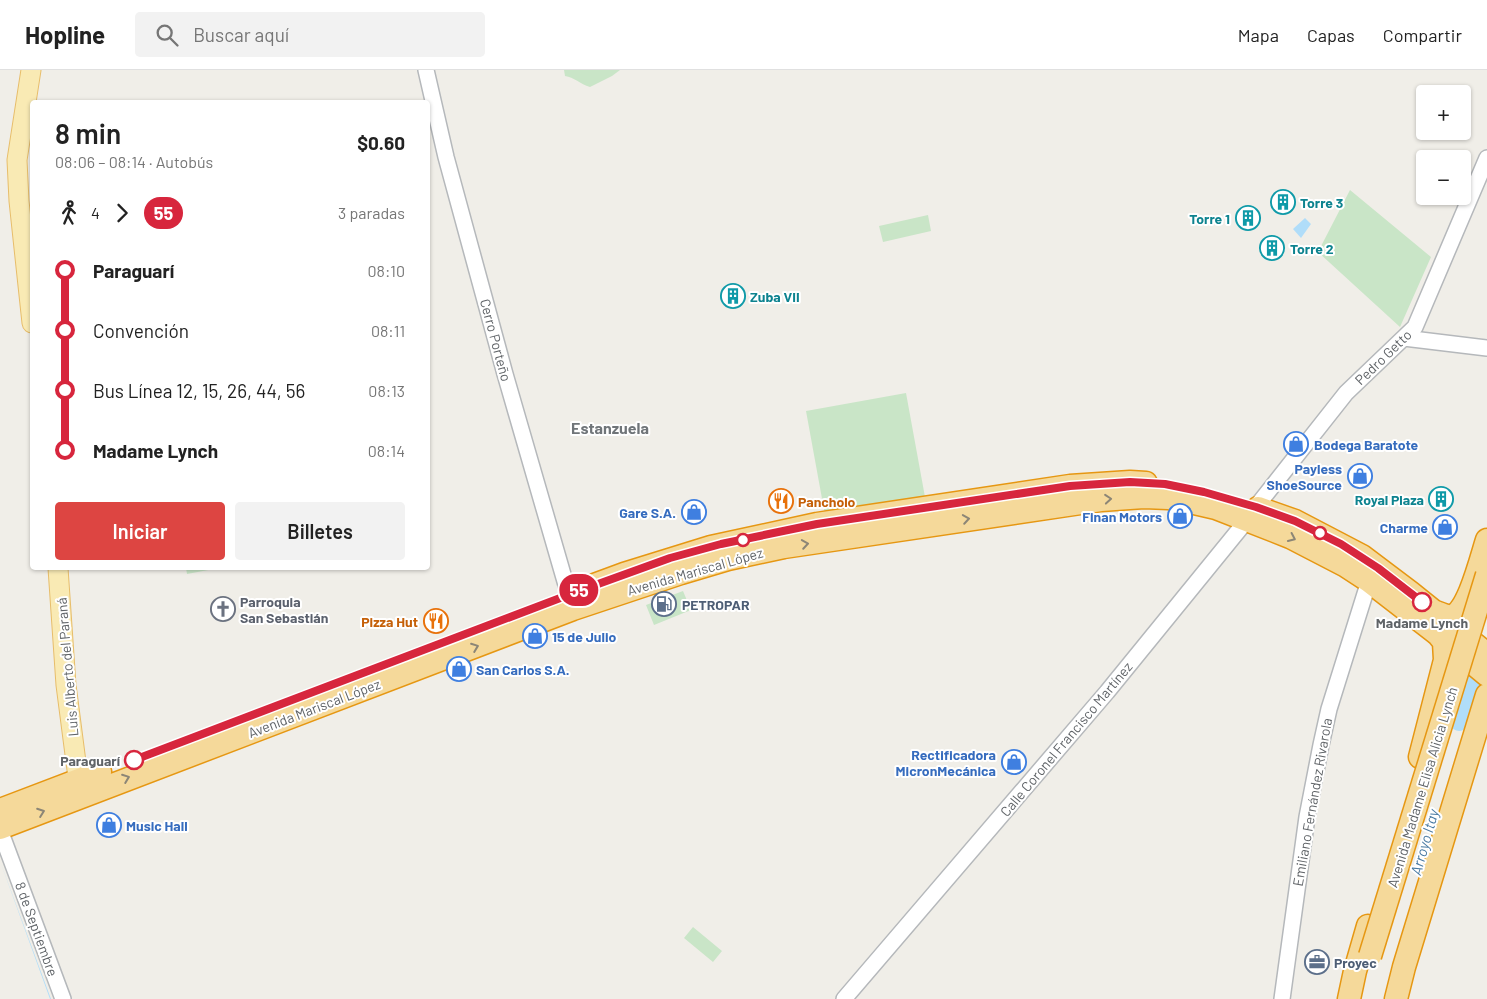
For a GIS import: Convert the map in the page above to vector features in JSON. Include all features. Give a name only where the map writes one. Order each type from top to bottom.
[{"type":"highway","name":"Avenida Mariscal López","points":[[0,810],[80,788],[570,602],[661,561],[721,544],[817,524],[1070,486],[1130,482],[1165,484],[1204,492],[1251,514]]},
{"type":"highway","points":[[1251,514],[1268,527],[1308,545],[1346,566],[1434,621],[1444,642],[1445,660],[1425,742],[1368,926],[1349,999]]},
{"type":"highway","points":[[1251,514],[1295,521],[1362,556],[1434,621],[1480,659]]},
{"type":"highway","points":[[1434,621],[1445,616],[1452,616],[1460,611],[1471,588],[1487,540]]},
{"type":"highway","name":"Avenida Madame Elisa Alicia Lynch","points":[[1358,999],[1487,575]]},
{"type":"highway","points":[[1396,999],[1404,967],[1487,695]]},
{"type":"highway","points":[[1405,999],[1487,737]]},
{"type":"highway","name":"Avenida Mariscal López","points":[[0,829],[80,788]]},
{"type":"main road","points":[[30,304],[16,160],[31,70]]},
{"type":"main road","name":"Luis Alberto del Paraná","points":[[58,570],[66,685],[80,788]]},
{"type":"street","name":"Cerro Porteño","points":[[426,70],[446,157],[570,602]]},
{"type":"street","name":"Pedro Getto","points":[[1251,514],[1346,393],[1415,327],[1487,158]]},
{"type":"street","points":[[1404,338],[1487,348]]},
{"type":"street","name":"Calle Coronel Francisco Martínez","points":[[844,999],[1107,692],[1251,514]]},
{"type":"street","name":"Emiliano Fernández Rivarola","points":[[1282,999],[1307,817],[1320,745],[1368,581]]},
{"type":"street","name":"8 de Septiembre","points":[[0,829],[63,999]]},
{"type":"green space","points":[[564,70],[620,70],[590,87],[565,76]]},
{"type":"green space","points":[[1350,190],[1431,257],[1400,327],[1318,252]]},
{"type":"green space","points":[[928,215],[931,231],[883,242],[879,226]]},
{"type":"green space","points":[[906,393],[925,497],[825,515],[806,411]]},
{"type":"green space","points":[[186,570],[208,570],[187,574]]},
{"type":"green space","points":[[683,591],[691,610],[654,625],[646,605]]},
{"type":"green space","points":[[693,927],[722,951],[713,962],[684,938]]},
{"type":"water","points":[[1305,218],[1311,224],[1301,238],[1293,229]]},
{"type":"water","points":[[0,861],[51,999],[50,999]]},
{"type":"pier","points":[[1461,694],[1473,702],[1386,999],[1369,999],[1405,874]]},
{"type":"waterway","name":"Arroyo Itay","points":[[1459,722],[1471,684]]},
{"type":"bus line","name":"55","points":[[134,760],[670,558],[721,544],[817,524],[1070,486],[1130,482],[1165,484],[1204,492],[1256,507],[1295,521],[1362,556],[1422,602]]},
{"type":"place","name":"Torre 3","points":[[1283,202]]},
{"type":"place","name":"Torre 1","points":[[1248,218]]},
{"type":"place","name":"Torre 2","points":[[1272,248]]},
{"type":"place","name":"Zuba VII","points":[[733,296]]},
{"type":"place","name":"Bodega Baratote","points":[[1296,444]]},
{"type":"place","name":"Payless ShoeSource","points":[[1360,476]]},
{"type":"place","name":"Royal Plaza","points":[[1441,499]]},
{"type":"place","name":"Pancholo","points":[[781,501]]},
{"type":"place","name":"Gare S.A.","points":[[694,512]]},
{"type":"place","name":"Finan Motors","points":[[1180,516]]},
{"type":"place","name":"Charme","points":[[1445,527]]},
{"type":"place","name":"Madame Lynch","points":[[1422,602]]},
{"type":"place","name":"PETROPAR","points":[[664,604]]},
{"type":"place","name":"Parroquia San Sebastián","points":[[223,609]]},
{"type":"place","name":"Pizza Hut","points":[[436,621]]},
{"type":"place","name":"15 de Julio","points":[[535,636]]},
{"type":"place","name":"San Carlos S.A.","points":[[459,669]]},
{"type":"place","name":"Paraguarí","points":[[134,760]]},
{"type":"place","name":"Rectificadora MicronMecánica","points":[[1014,762]]},
{"type":"place","name":"Music Hall","points":[[109,825]]},
{"type":"place","name":"Proyec","points":[[1317,962]]},
{"type":"district","name":"Estanzuela","points":[[610,427]]}]
